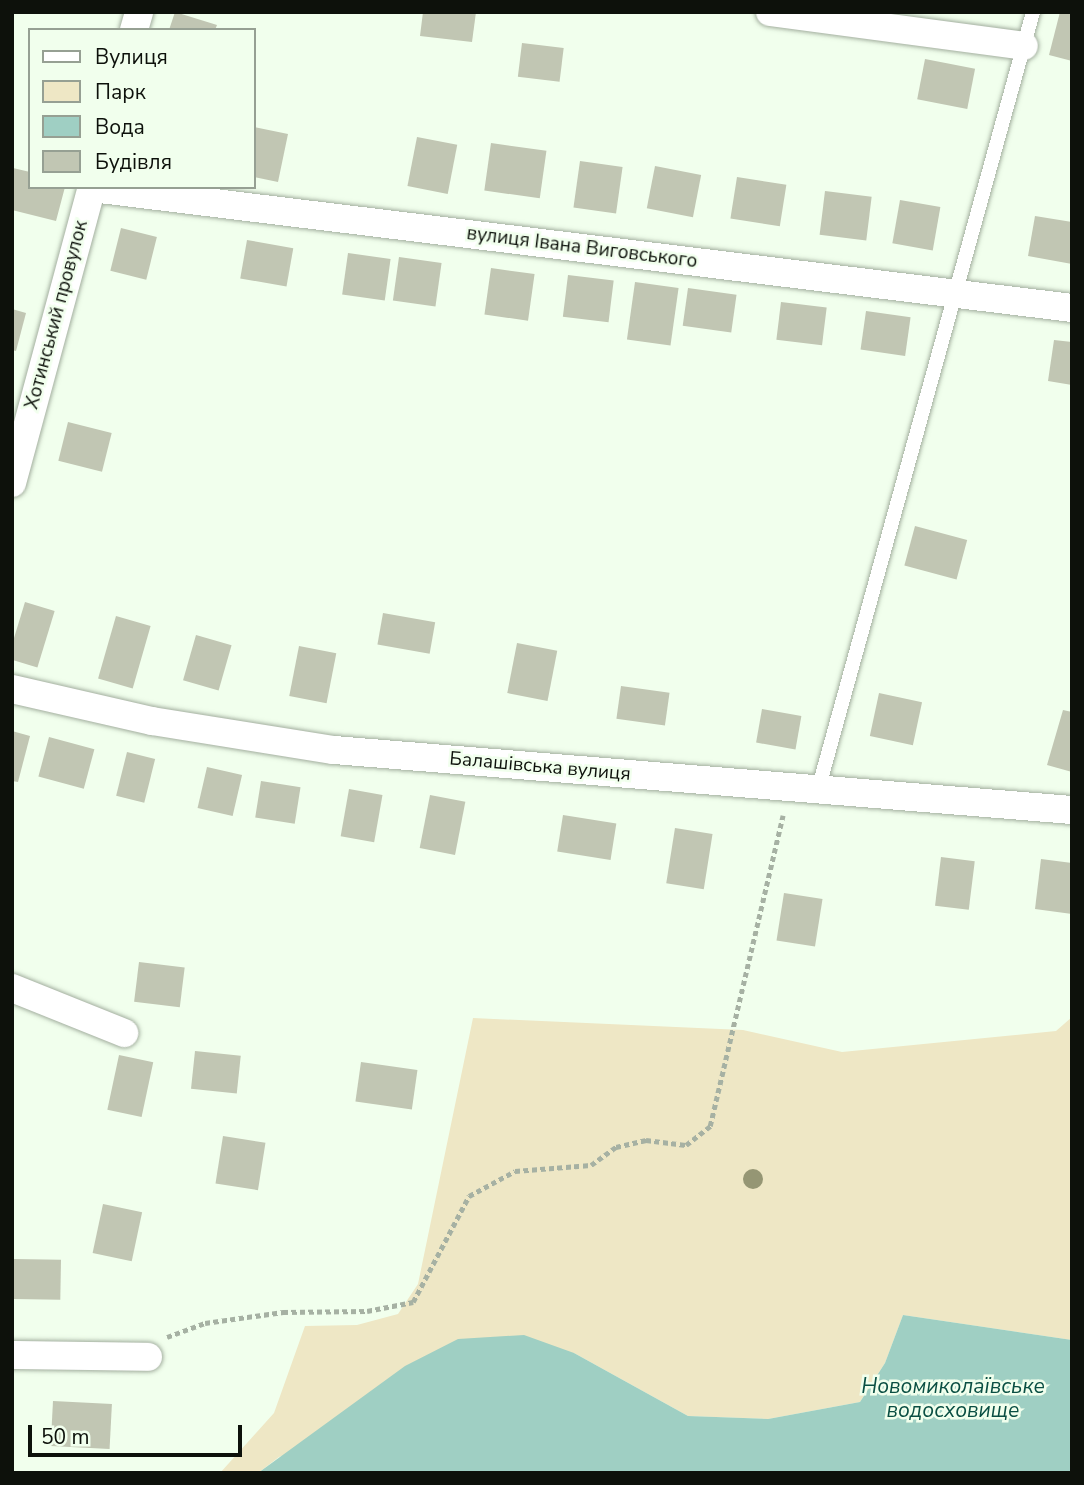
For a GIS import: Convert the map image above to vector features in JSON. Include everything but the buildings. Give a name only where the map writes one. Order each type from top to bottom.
[{"type":"street","points":[[770,12],[1024,46]]},
{"type":"street","name":"Хотинський провулок","points":[[12,482],[91,189]]},
{"type":"street","name":"вулиця Івана Виговського","points":[[109,189],[958,291],[1072,308]]},
{"type":"street","name":"Балашівська вулиця","points":[[12,689],[334,750],[1072,810]]},
{"type":"street","points":[[12,988],[124,1033]]},
{"type":"street","points":[[12,1355],[148,1357]]},
{"type":"lane","points":[[818,790],[1033,12]]},
{"type":"path","points":[[148,1357],[173,1330],[205,1323],[413,1302],[469,1196],[515,1171],[591,1165],[616,1147],[646,1140],[686,1145],[710,1126],[780,818],[818,790]]},
{"type":"green space","points":[[1072,1017],[1072,1340],[903,1315],[885,1363],[860,1402],[768,1419],[688,1416],[574,1353],[279,1457],[258,1473],[220,1473],[274,1413],[305,1326],[357,1325],[398,1314],[418,1284],[473,1018],[743,1030],[842,1052],[1056,1031]]},
{"type":"water","name":"Новомиколаївське водосховище","points":[[903,1315],[1072,1340],[1072,1473],[258,1473],[405,1366],[458,1339],[524,1335],[574,1353],[688,1416],[768,1419],[860,1402],[885,1363]]}]
